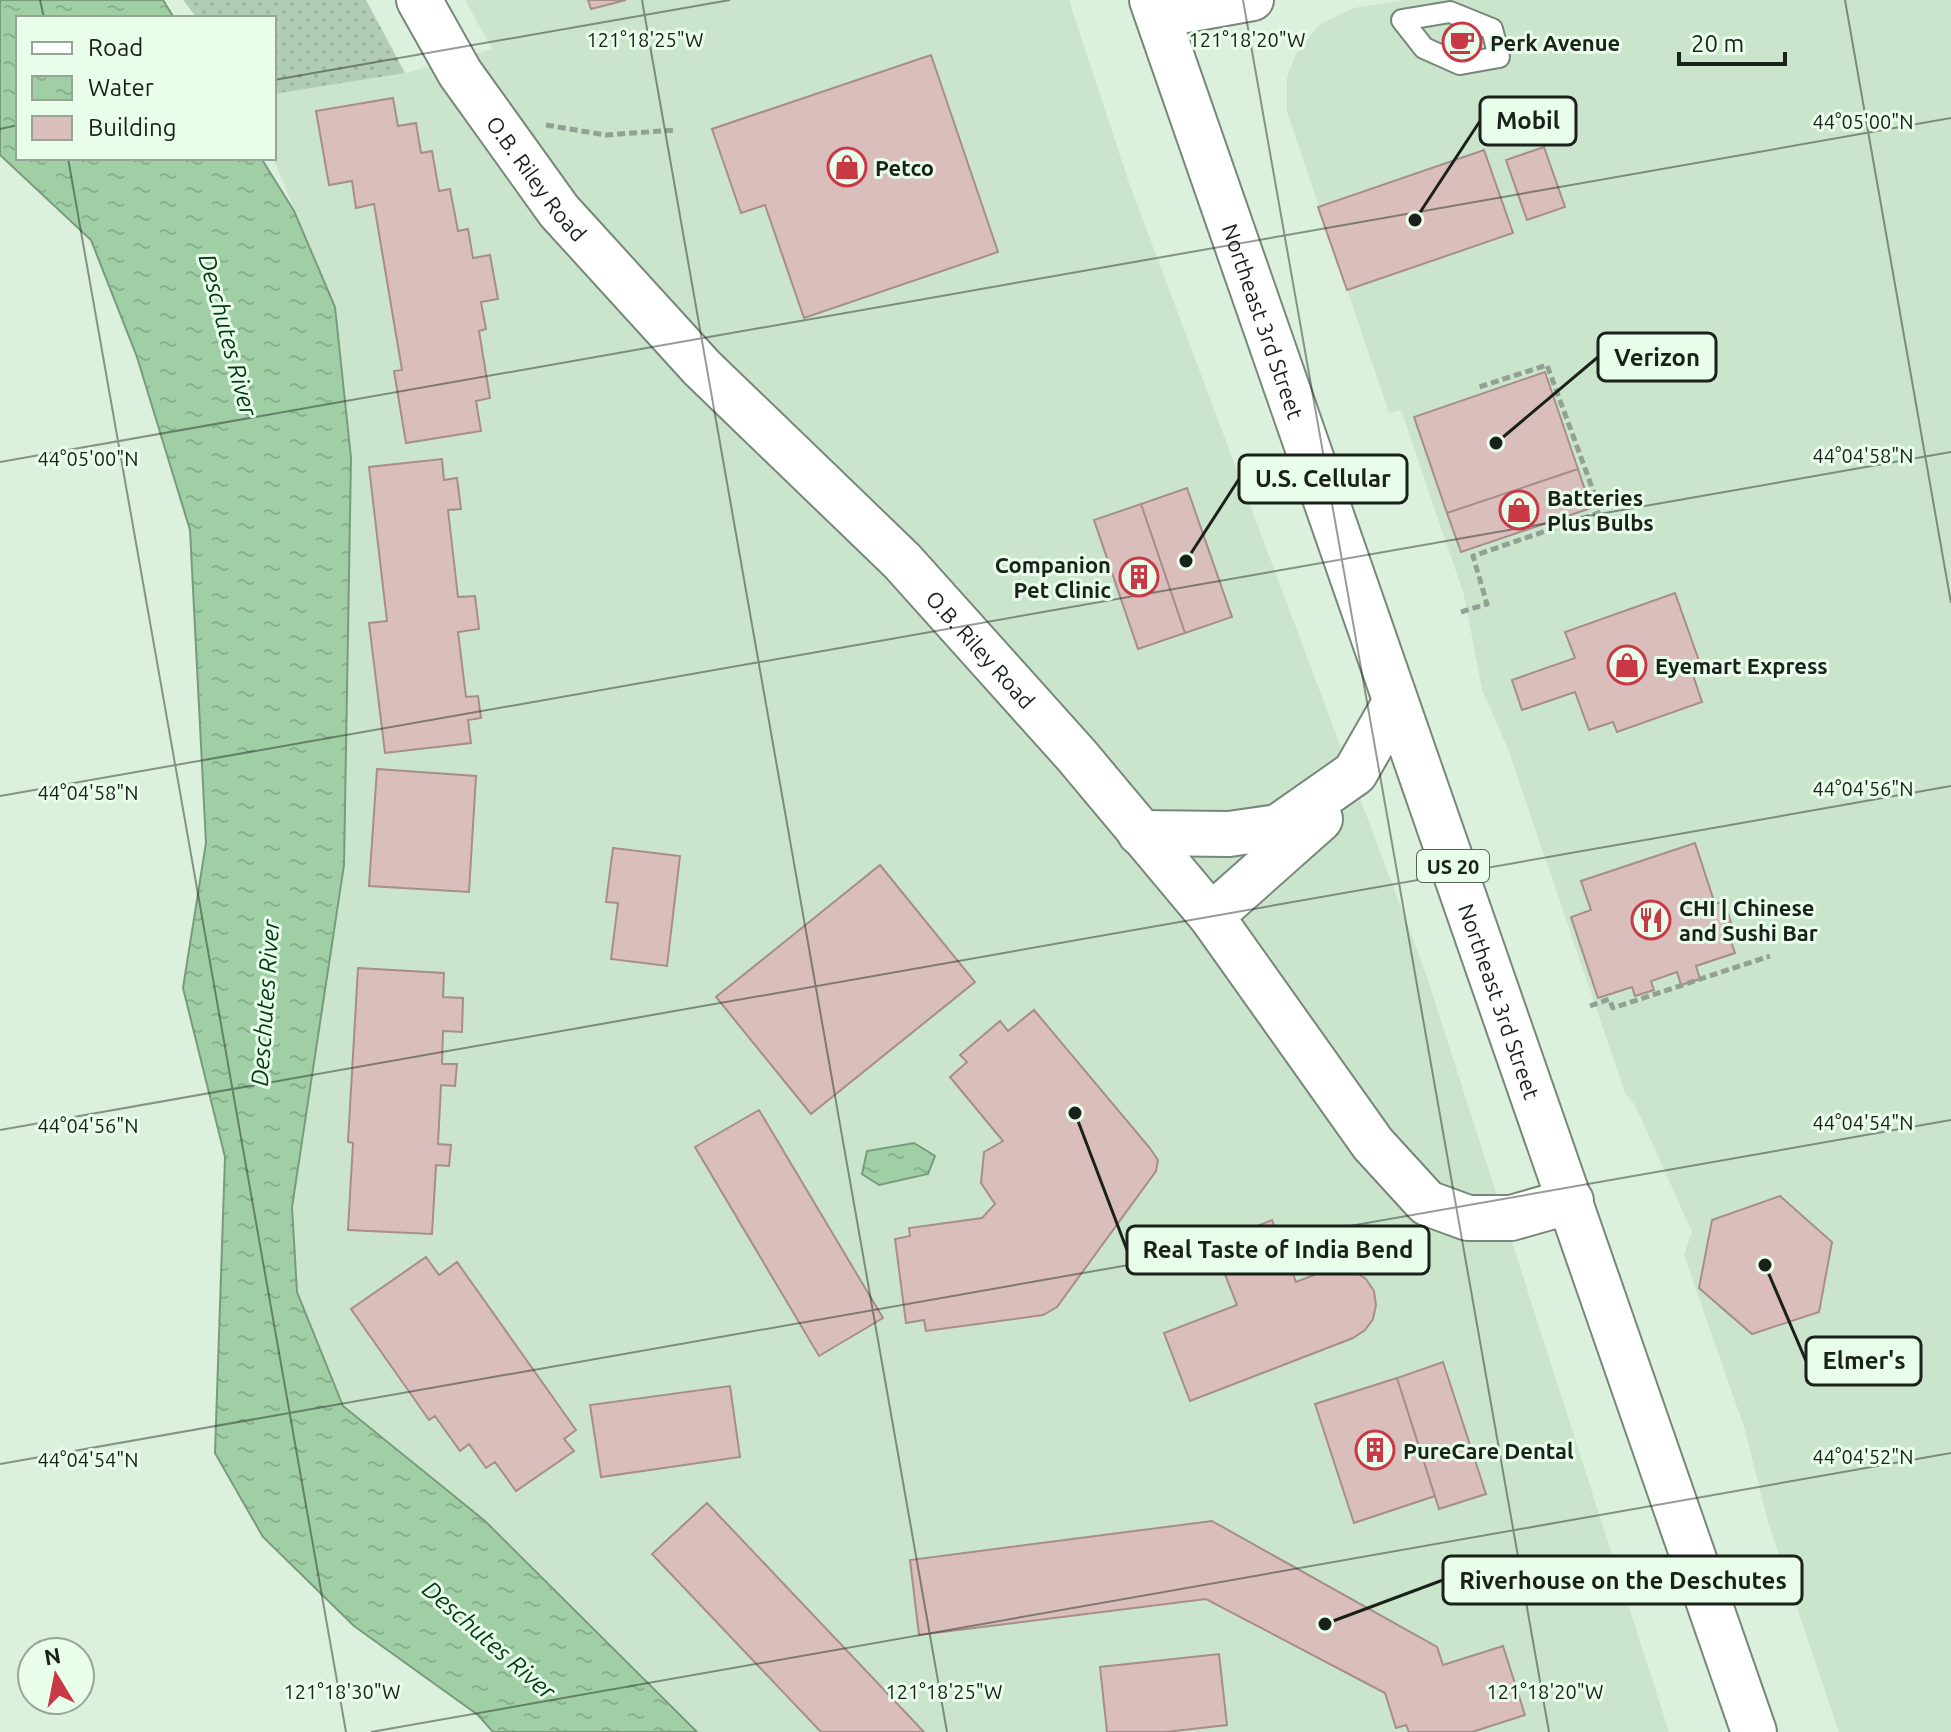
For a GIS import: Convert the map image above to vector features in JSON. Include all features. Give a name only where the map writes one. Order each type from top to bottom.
[{"type":"main road","name":"O.B. Riley Road","points":[[419,0],[460,73],[559,211],[702,368],[902,561],[1077,756],[1211,916],[1373,1144],[1427,1203],[1468,1218],[1511,1218],[1571,1201]]},
{"type":"main road","name":"Northeast 3rd Street","points":[[1155,8],[1754,1732]]},
{"type":"main road","points":[[1211,916],[1334,806],[1395,703]]},
{"type":"main road","points":[[1140,833],[1229,834],[1278,827],[1355,773]]},
{"type":"street","points":[[1155,8],[1253,0]]},
{"type":"path","points":[[537,123],[606,135],[675,130]]},
{"type":"path","points":[[1461,612],[1487,604],[1473,556],[1601,512],[1547,365],[1476,388]]},
{"type":"path","points":[[1590,1006],[1609,999],[1613,1008],[1770,956]]},
{"type":"shaded area","points":[[183,0],[366,0],[405,73],[276,94],[276,16],[195,16]]},
{"type":"shaded area","points":[[465,0],[1069,0],[1128,180],[1426,974],[1669,1732],[697,1732],[485,1521],[343,1406],[297,1292],[292,1207],[344,865],[351,458],[335,307],[274,160],[276,94],[405,73],[492,49]]},
{"type":"shaded area","points":[[1405,0],[1951,0],[1951,1732],[1839,1732],[1768,1522],[1745,1430],[1684,1255],[1692,1232],[1635,1105],[1625,1093],[1508,749],[1482,690],[1464,595],[1401,410],[1389,413],[1287,112],[1287,77],[1296,54],[1320,24],[1354,8]]},
{"type":"water","name":"Deschutes River","points":[[0,0],[163,0],[173,16],[16,16],[16,160],[262,160],[294,211],[335,307],[351,458],[344,865],[292,1207],[297,1292],[343,1406],[485,1521],[697,1732],[493,1732],[478,1715],[354,1626],[263,1537],[215,1453],[225,1157],[183,988],[206,843],[190,530],[137,357],[91,240],[0,155]]},
{"type":"water","points":[[914,1143],[935,1156],[928,1174],[879,1185],[862,1174],[867,1151]]},
{"type":"building","points":[[588,0],[626,0],[591,9]]},
{"type":"building","name":"Perk Avenue","points":[[1451,28],[1480,38],[1473,55],[1445,45]]},
{"type":"building","name":"Petco","points":[[931,55],[998,252],[804,318],[765,205],[741,213],[712,129]]},
{"type":"building","points":[[393,98],[398,126],[416,123],[421,153],[432,151],[439,191],[450,189],[458,231],[468,229],[473,258],[490,255],[498,299],[481,302],[486,329],[479,331],[490,398],[476,401],[481,431],[406,443],[394,371],[402,370],[374,204],[356,208],[352,181],[329,185],[316,111]]},
{"type":"building","points":[[1544,147],[1565,207],[1527,220],[1506,160]]},
{"type":"building","points":[[1484,150],[1513,233],[1347,290],[1318,207]]},
{"type":"building","points":[[1545,372],[1578,469],[1447,513],[1414,417]]},
{"type":"building","points":[[442,459],[444,480],[457,478],[461,509],[448,510],[458,597],[475,596],[479,629],[458,632],[466,697],[478,696],[481,718],[468,720],[471,743],[385,753],[369,623],[387,621],[369,467]]},
{"type":"building","name":"Batteries Plus Bulbs","points":[[1578,469],[1591,508],[1461,552],[1447,513]]},
{"type":"building","points":[[1187,488],[1232,617],[1185,633],[1141,504]]},
{"type":"building","name":"Companion Pet Clinic","points":[[1141,504],[1185,633],[1138,649],[1094,520]]},
{"type":"building","name":"Eyemart Express","points":[[1675,593],[1703,672],[1693,675],[1702,702],[1617,732],[1613,722],[1589,730],[1575,692],[1522,710],[1512,680],[1575,658],[1565,632]]},
{"type":"building","points":[[377,769],[476,776],[469,892],[369,886]]},
{"type":"building","name":"CHI | Chinese and Sushi Bar","points":[[1695,843],[1715,904],[1724,901],[1731,923],[1725,924],[1735,953],[1696,966],[1700,979],[1681,985],[1677,972],[1651,981],[1654,990],[1635,996],[1632,987],[1598,998],[1571,917],[1591,910],[1581,881]]},
{"type":"building","points":[[613,848],[680,856],[667,966],[611,959],[618,903],[606,902]]},
{"type":"building","points":[[880,865],[975,982],[811,1114],[716,997]]},
{"type":"building","points":[[358,968],[444,973],[443,997],[463,998],[462,1032],[443,1031],[442,1064],[457,1064],[455,1086],[441,1085],[438,1144],[451,1145],[449,1166],[436,1165],[432,1234],[348,1230],[353,1143],[348,1142]]},
{"type":"building","points":[[1034,1010],[1149,1147],[1158,1160],[1156,1171],[1057,1307],[1043,1315],[926,1331],[924,1320],[906,1323],[895,1239],[910,1236],[909,1228],[982,1218],[995,1204],[981,1183],[984,1152],[1003,1141],[950,1077],[967,1062],[960,1055],[1000,1021],[1008,1031]]},
{"type":"building","points":[[759,1110],[883,1318],[819,1356],[695,1147]]},
{"type":"building","points":[[1780,1196],[1832,1242],[1819,1312],[1752,1334],[1699,1288],[1712,1220]]},
{"type":"building","points":[[1272,1220],[1296,1282],[1327,1270],[1341,1268],[1354,1271],[1366,1279],[1374,1291],[1376,1305],[1373,1319],[1365,1330],[1353,1338],[1190,1401],[1164,1333],[1237,1305],[1213,1244]]},
{"type":"building","points":[[426,1257],[439,1275],[457,1262],[576,1430],[564,1439],[574,1451],[516,1491],[495,1462],[486,1468],[469,1444],[460,1451],[435,1416],[429,1420],[351,1309]]},
{"type":"building","points":[[1443,1362],[1486,1494],[1439,1509],[1397,1378]]},
{"type":"building","name":"PureCare Dental","points":[[1397,1378],[1435,1496],[1354,1523],[1315,1404]]},
{"type":"building","points":[[730,1386],[740,1457],[601,1477],[590,1405]]},
{"type":"building","points":[[707,1503],[924,1732],[821,1732],[652,1554]]},
{"type":"building","points":[[1212,1521],[1437,1647],[1443,1665],[1503,1646],[1525,1715],[1472,1732],[1409,1732],[1406,1725],[1396,1728],[1385,1693],[1206,1599],[919,1635],[910,1560]]},
{"type":"building","points":[[1219,1654],[1227,1725],[1166,1732],[1107,1732],[1100,1667]]},
{"type":"place","name":"Perk Avenue","points":[[1462,42]]},
{"type":"place","name":"Petco","points":[[847,167]]},
{"type":"place","name":"Mobil","points":[[1415,220]]},
{"type":"place","name":"Verizon","points":[[1496,443]]},
{"type":"place","name":"Batteries Plus Bulbs","points":[[1519,510]]},
{"type":"place","name":"U.S. Cellular","points":[[1186,561]]},
{"type":"place","name":"Companion Pet Clinic","points":[[1139,577]]},
{"type":"place","name":"Eyemart Express","points":[[1627,665]]},
{"type":"place","name":"CHI | Chinese and Sushi Bar","points":[[1651,920]]},
{"type":"place","name":"Real Taste of India Bend","points":[[1075,1113]]},
{"type":"place","name":"Elmer's","points":[[1765,1265]]},
{"type":"place","name":"PureCare Dental","points":[[1375,1450]]},
{"type":"place","name":"Riverhouse on the Deschutes","points":[[1325,1624]]}]
